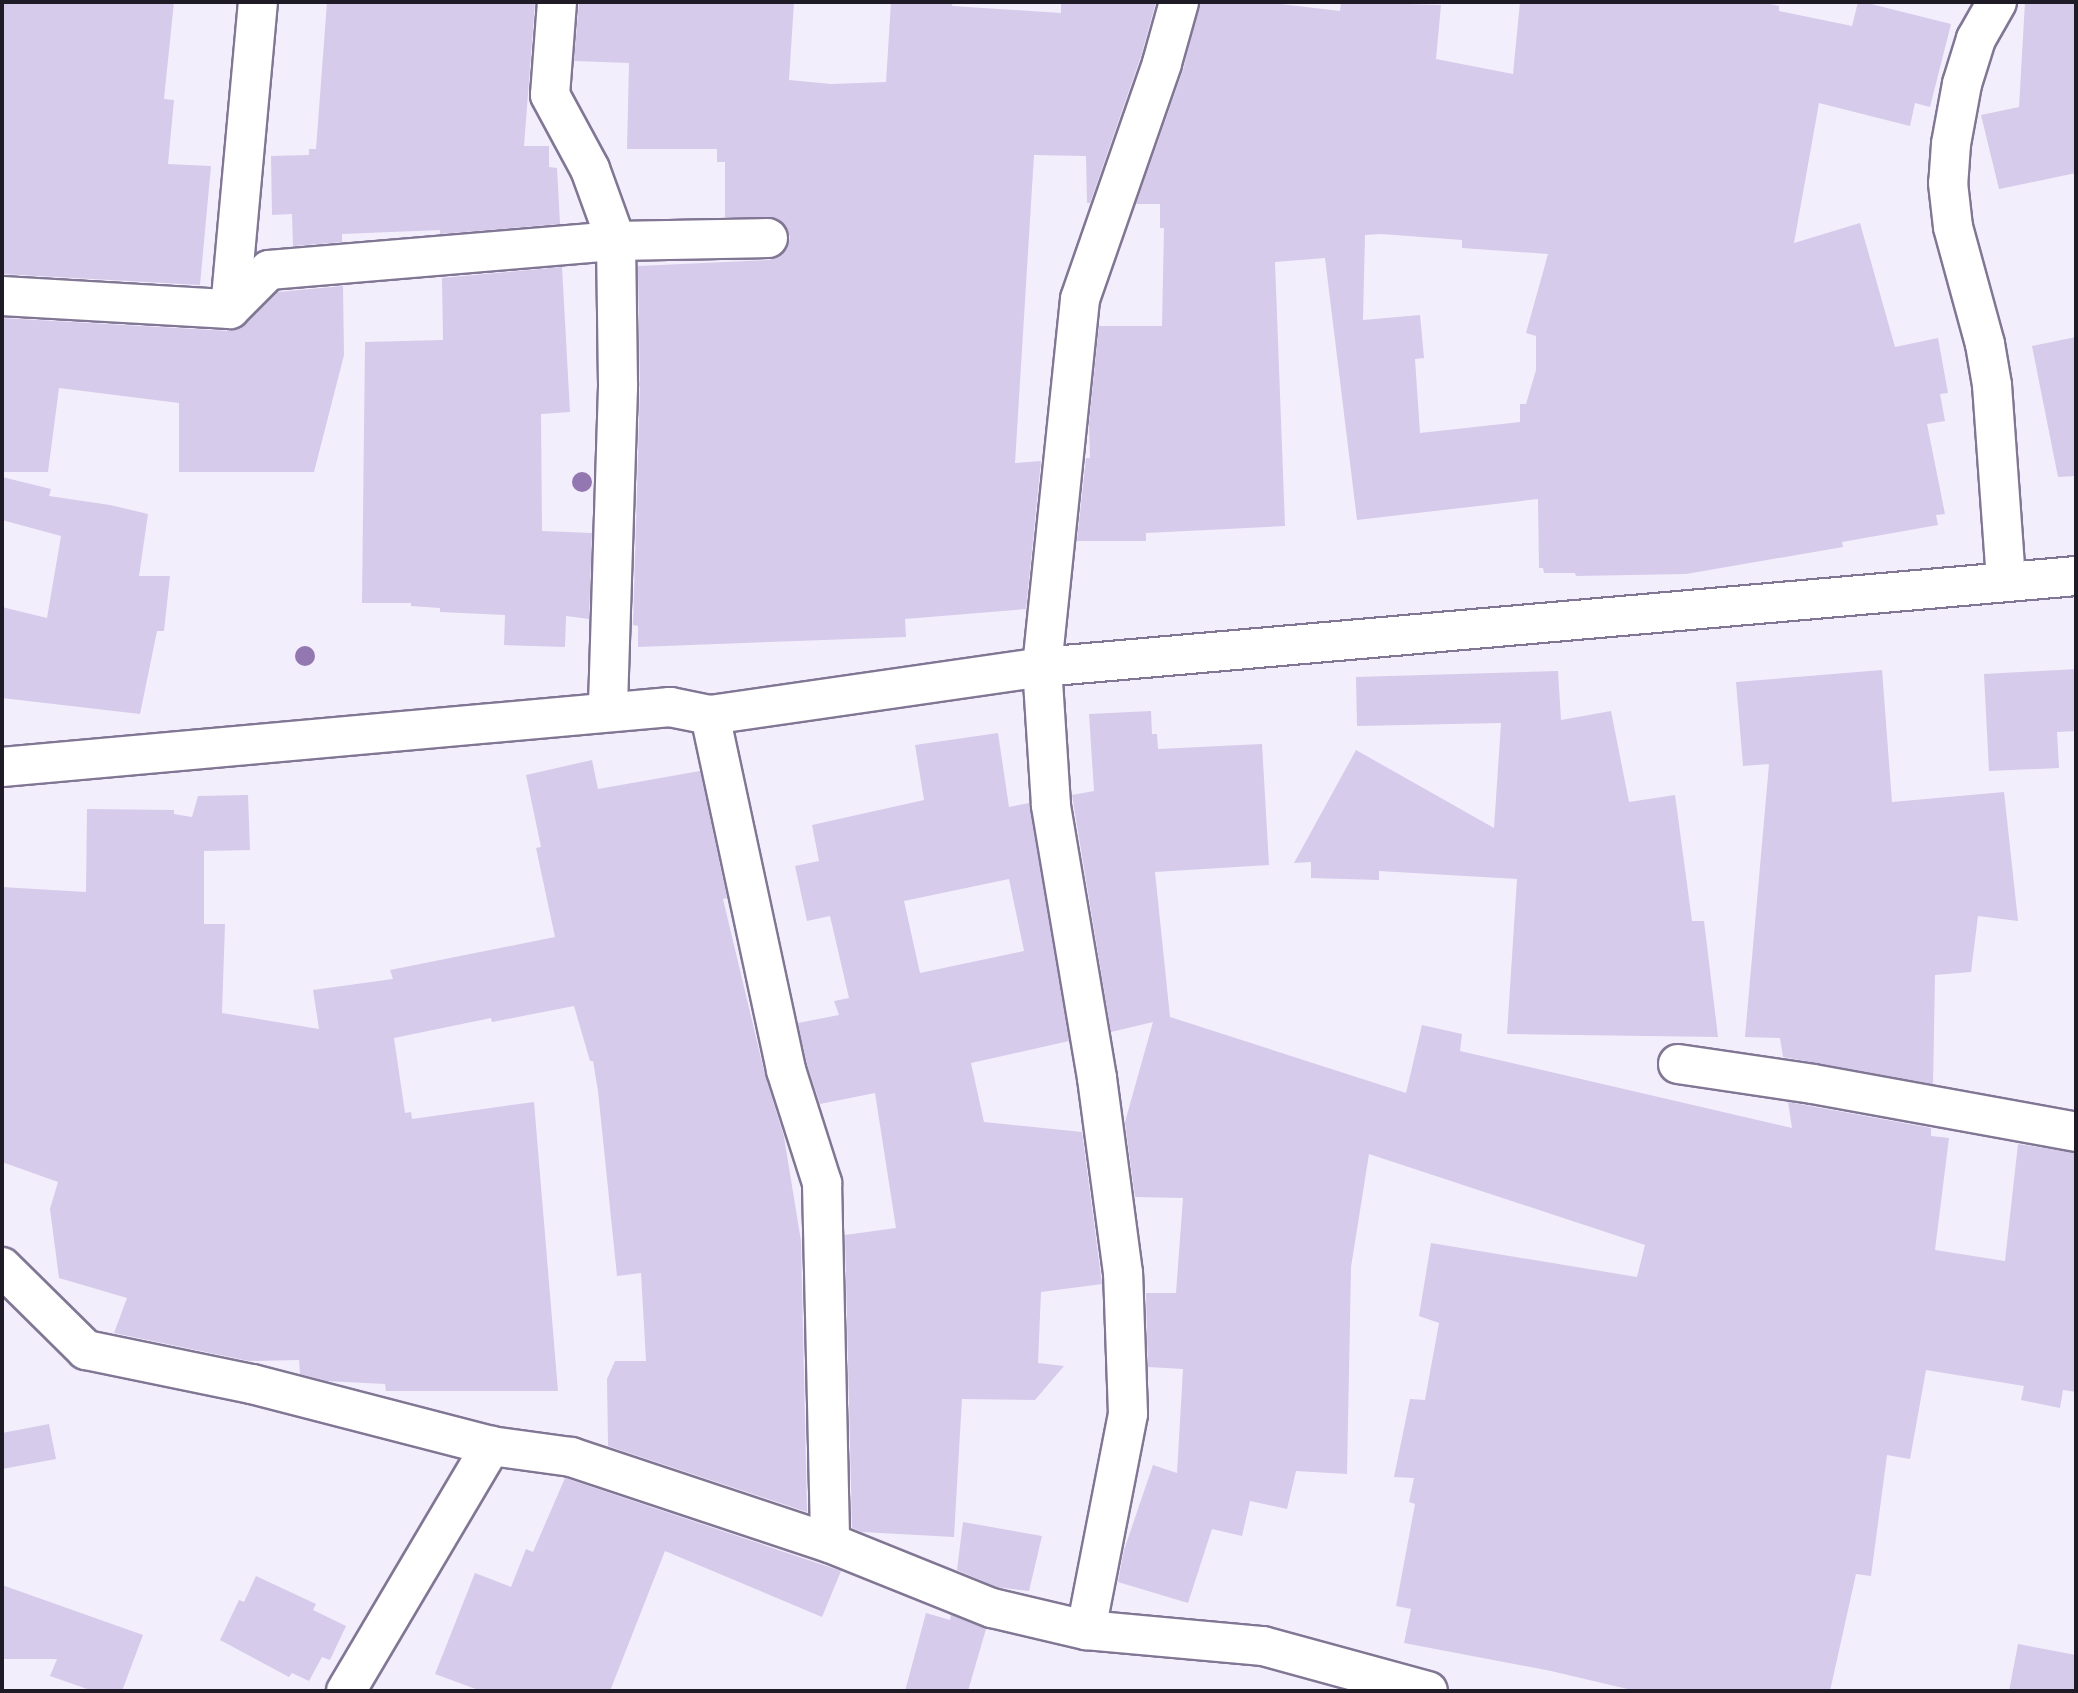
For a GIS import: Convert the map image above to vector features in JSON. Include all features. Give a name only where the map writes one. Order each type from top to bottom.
[{"type":"street","points":[[230,309],[258,2]]},
{"type":"street","points":[[557,2],[550,94],[590,169],[616,241],[618,387],[608,712]]},
{"type":"street","points":[[1086,1630],[1128,1415],[1123,1273],[1097,1078],[1051,805],[1042,667],[1080,299],[1162,63],[1179,2]]},
{"type":"street","points":[[1997,2],[1976,39],[1962,84],[1951,144],[1948,183],[1953,227],[1985,344],[1992,385],[2006,582]]},
{"type":"street","points":[[2,296],[230,309],[269,270],[616,241],[768,238]]},
{"type":"street","points":[[2,767],[608,712],[670,708],[710,715],[1042,667],[2076,576]]},
{"type":"street","points":[[710,715],[786,1070],[822,1183],[830,1543]]},
{"type":"street","points":[[1678,1064],[1813,1084],[2076,1132]]},
{"type":"street","points":[[2,1267],[86,1350],[252,1384],[491,1446],[571,1457],[830,1543],[992,1608],[1086,1630],[1263,1646],[1428,1691]]},
{"type":"street","points":[[346,1691],[491,1446]]},
{"type":"building","points":[[2,2],[174,2],[164,99],[174,100],[168,164],[211,166],[200,285],[2,274]]},
{"type":"building","points":[[327,2],[535,2],[524,146],[549,146],[549,167],[557,168],[560,224],[440,234],[440,230],[342,234],[342,242],[293,246],[292,214],[272,215],[271,156],[309,155],[309,149],[316,149]]},
{"type":"building","points":[[579,2],[794,2],[789,80],[831,84],[886,82],[891,2],[953,2],[952,6],[1061,13],[1061,2],[1156,2],[1141,56],[1090,203],[1087,203],[1086,156],[1034,155],[1015,463],[1041,461],[1026,609],[905,619],[906,637],[638,647],[638,626],[633,625],[640,388],[638,266],[769,260],[780,256],[787,249],[790,237],[786,226],[778,219],[725,217],[725,162],[717,162],[717,149],[627,149],[629,63],[574,61]]},
{"type":"building","points":[[1200,2],[1263,2],[1340,11],[1341,2],[1441,5],[1436,59],[1513,74],[1520,2],[1760,2],[1779,6],[1779,11],[1852,26],[1858,2],[1863,2],[1951,24],[1930,107],[1915,103],[1910,126],[1819,103],[1794,243],[1860,223],[1895,347],[1938,338],[1948,393],[1940,394],[1945,421],[1927,424],[1945,514],[1936,515],[1938,525],[1842,542],[1843,547],[1686,574],[1576,576],[1575,573],[1544,573],[1543,568],[1539,568],[1538,499],[1357,520],[1325,258],[1275,262],[1285,526],[1146,533],[1146,541],[1077,541],[1086,458],[1090,458],[1089,423],[1099,326],[1162,326],[1164,228],[1160,228],[1160,204],[1136,204],[1183,70]],"holes":[[[1365,235],[1462,240],[1462,248],[1548,254],[1526,333],[1536,336],[1536,370],[1526,404],[1520,404],[1520,422],[1420,433],[1415,359],[1424,358],[1420,315],[1363,320]]]},
{"type":"building","points":[[2025,2],[2076,2],[2076,173],[1999,189],[1981,115],[2019,107]]},
{"type":"building","points":[[562,267],[570,412],[541,414],[542,531],[592,533],[589,619],[566,616],[565,647],[504,645],[505,615],[440,612],[440,608],[411,606],[411,603],[362,603],[365,342],[443,340],[442,278]]},
{"type":"building","points":[[343,286],[344,355],[314,472],[179,472],[179,403],[59,388],[48,472],[2,472],[2,318],[229,331],[245,325],[278,292]]},
{"type":"building","points":[[2076,337],[2076,476],[2058,477],[2032,346]]},
{"type":"building","points":[[2,477],[51,489],[49,496],[148,514],[139,576],[170,576],[164,631],[157,631],[140,714],[2,698],[2,607],[47,618],[61,536],[2,520]]},
{"type":"building","points":[[2076,669],[2076,731],[2057,732],[2059,768],[1989,771],[1984,674]]},
{"type":"building","points":[[1882,670],[1892,802],[2004,792],[2018,921],[1978,916],[1971,972],[1935,975],[1933,1084],[1783,1057],[1780,1038],[1745,1037],[1769,764],[1743,766],[1736,682]]},
{"type":"building","points":[[1558,671],[1561,720],[1611,711],[1629,802],[1675,795],[1692,921],[1704,921],[1718,1037],[1507,1034],[1517,879],[1379,871],[1379,880],[1311,878],[1311,862],[1294,863],[1356,750],[1494,828],[1501,723],[1357,726],[1356,677]]},
{"type":"building","points":[[1151,711],[1152,734],[1157,734],[1158,749],[1262,744],[1269,865],[1155,872],[1170,1017],[1406,1093],[1422,1025],[1462,1034],[1460,1051],[1792,1128],[1788,1102],[1931,1128],[1931,1136],[1949,1138],[1935,1250],[2005,1261],[2018,1144],[2076,1153],[2076,1392],[2063,1390],[2060,1408],[2021,1400],[2024,1386],[1926,1370],[1910,1459],[1887,1455],[1871,1576],[1856,1574],[1830,1691],[1636,1691],[1551,1671],[1404,1643],[1411,1609],[1396,1606],[1415,1504],[1409,1502],[1414,1478],[1394,1477],[1410,1399],[1425,1400],[1439,1323],[1419,1316],[1431,1243],[1637,1277],[1645,1245],[1369,1154],[1351,1267],[1347,1474],[1296,1471],[1287,1509],[1250,1501],[1242,1536],[1212,1529],[1188,1603],[1118,1582],[1124,1550],[1153,1465],[1177,1473],[1183,1369],[1148,1367],[1146,1293],[1176,1293],[1183,1198],[1135,1197],[1125,1122],[1153,1022],[1111,1032],[1072,795],[1094,791],[1089,714]]},
{"type":"building","points":[[998,733],[1009,807],[1029,803],[1069,1041],[971,1063],[984,1122],[1082,1132],[1102,1284],[1041,1292],[1038,1363],[1064,1366],[1035,1400],[962,1399],[954,1537],[862,1532],[852,1528],[845,1235],[896,1228],[875,1093],[820,1104],[798,1023],[839,1015],[834,1001],[849,998],[830,916],[807,921],[795,866],[819,861],[812,825],[924,800],[915,745]],"holes":[[[1009,879],[1024,951],[920,973],[904,901]]]},
{"type":"building","points":[[592,760],[598,789],[700,771],[727,898],[723,899],[765,1075],[784,1137],[801,1241],[807,1512],[608,1446],[607,1379],[615,1361],[646,1361],[641,1273],[617,1276],[598,1091],[593,1061],[590,1061],[574,1006],[492,1022],[491,1018],[394,1038],[405,1113],[411,1112],[412,1119],[534,1102],[558,1391],[386,1391],[385,1384],[326,1381],[300,1374],[299,1360],[249,1361],[114,1333],[127,1298],[59,1278],[50,1209],[58,1182],[2,1162],[2,887],[86,892],[87,809],[174,810],[174,814],[192,817],[198,796],[248,795],[250,850],[204,851],[204,924],[225,924],[222,1013],[319,1029],[313,990],[393,979],[390,970],[555,937],[536,848],[541,847],[526,775]]},
{"type":"building","points":[[49,1424],[56,1459],[2,1469],[2,1433]]},
{"type":"building","points":[[565,1478],[841,1571],[822,1617],[665,1551],[610,1691],[481,1691],[435,1674],[475,1573],[511,1587],[526,1549],[533,1552]]},
{"type":"building","points":[[963,1522],[1042,1536],[1029,1591],[997,1587],[957,1570]]},
{"type":"building","points":[[256,1576],[316,1604],[313,1610],[346,1626],[330,1660],[322,1657],[309,1681],[292,1673],[289,1677],[220,1640],[239,1600],[244,1602]]},
{"type":"building","points":[[2,1585],[143,1635],[122,1691],[93,1691],[50,1676],[57,1659],[2,1659]]},
{"type":"building","points":[[926,1613],[950,1620],[951,1615],[986,1629],[968,1691],[905,1691]]},
{"type":"building","points":[[2018,1644],[2076,1655],[2076,1691],[2009,1691]]}]
